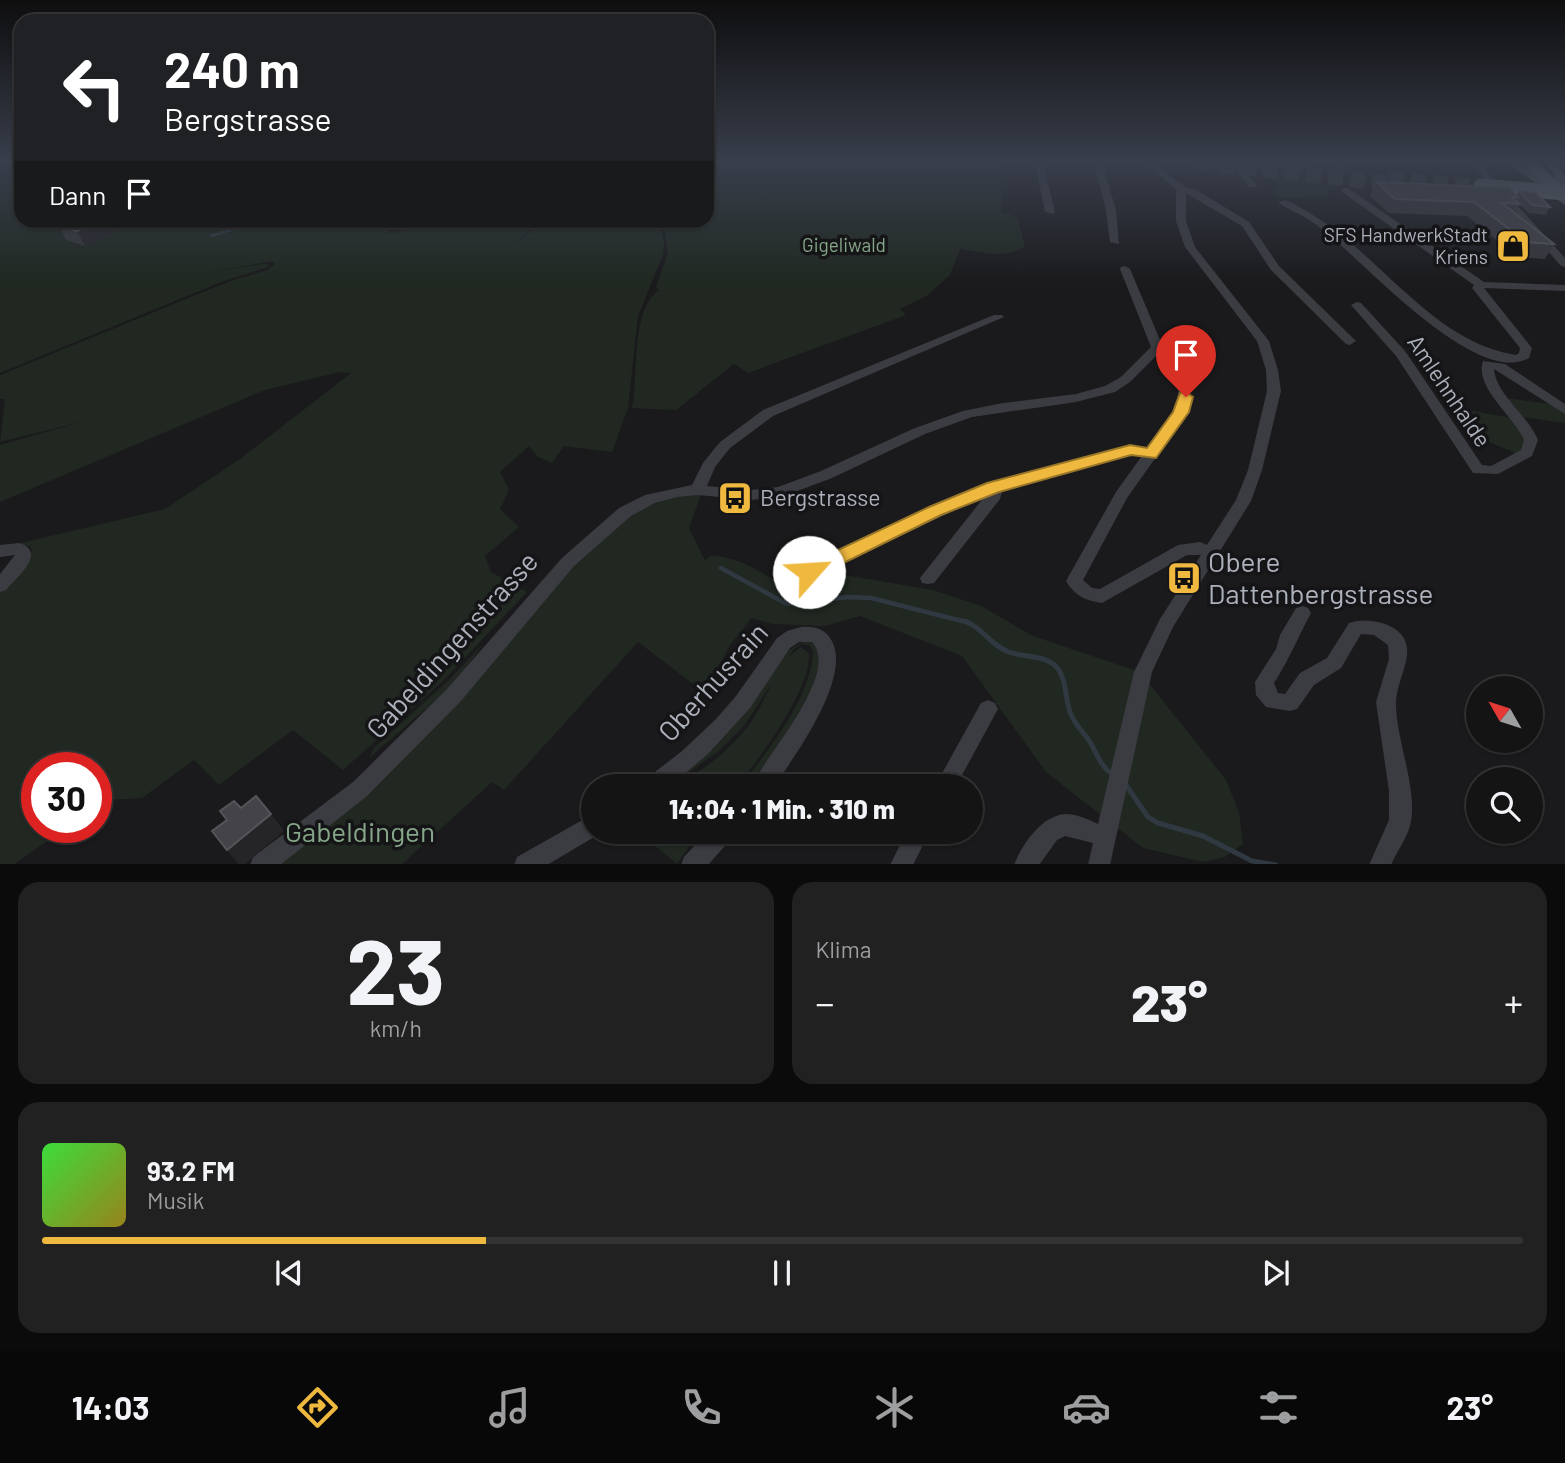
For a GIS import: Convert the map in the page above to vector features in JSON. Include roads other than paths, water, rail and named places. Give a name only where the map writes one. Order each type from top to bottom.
[{"type":"street","points":[[1048,203],[1050,212]]},
{"type":"street","points":[[1109,203],[1115,242]]},
{"type":"street","points":[[1099,864],[1140,682],[1166,624],[1237,513],[1255,470],[1272,403],[1272,370],[1263,341],[1190,247],[1181,221],[1181,203]]},
{"type":"street","points":[[1212,203],[1246,224],[1275,268],[1350,341]]},
{"type":"street","points":[[1286,203],[1312,215],[1392,286],[1464,342],[1486,354],[1518,359],[1525,355],[1526,348],[1483,296],[1478,288],[1481,285]]},
{"type":"street","points":[[1364,203],[1481,285],[1565,288]]},
{"type":"street","points":[[1504,203],[1565,264]]},
{"type":"street","points":[[1125,270],[1158,349],[1176,359],[1186,397],[1181,412],[1121,496],[1074,581],[1077,587],[1087,594],[1102,596],[1184,549],[1200,548],[1213,554]]},
{"type":"street","name":"Amlehnhalde","points":[[1357,305],[1401,354],[1478,470],[1493,471],[1527,453],[1531,440],[1521,419],[1491,382],[1487,364],[1501,367],[1565,410]]},
{"type":"street","points":[[998,317],[768,413],[735,435],[705,471],[698,489],[758,495],[792,488],[935,425],[968,414],[1014,403],[1082,396],[1114,387],[1128,379],[1149,353],[1158,349]]},
{"type":"street","points":[[809,572],[935,511],[993,488],[1130,450],[1151,454]]},
{"type":"street","points":[[928,578],[995,495],[993,488]]},
{"type":"street","name":"Gabeldingenstrasse","points":[[261,864],[360,789],[454,695],[568,562],[609,525],[643,502],[698,489]]},
{"type":"street","points":[[0,551],[19,549],[24,552],[23,559],[0,585]]},
{"type":"street","points":[[1302,613],[1289,635],[1284,652],[1264,682],[1266,695],[1273,701],[1290,703],[1307,678],[1334,663],[1355,628],[1363,626],[1382,631],[1394,640],[1399,648],[1386,699],[1400,819],[1380,864]]},
{"type":"street","name":"Oberhusrain","points":[[668,774],[727,720],[786,641],[800,634],[818,636],[829,646],[825,677],[793,741],[770,774]]},
{"type":"street","points":[[952,774],[988,709]]},
{"type":"street","points":[[1025,864],[1045,836],[1058,826],[1079,826],[1104,837]]},
{"type":"street","points":[[524,864],[581,832]]},
{"type":"street","points":[[692,864],[711,844]]},
{"type":"street","points":[[901,864],[912,844]]},
{"type":"waterway","points":[[211,236],[237,228]]},
{"type":"waterway","points":[[721,568],[787,604],[848,597],[871,598],[967,622]]},
{"type":"waterway","points":[[967,622],[1003,649],[1049,661],[1059,670],[1074,720],[1112,774]]},
{"type":"waterway","points":[[1126,785],[1148,817],[1158,823],[1203,836],[1252,861],[1270,864]]},
{"type":"place","name":"SFS HandwerkStadt Kriens","points":[[1513,246]]},
{"type":"place","name":"Bergstrasse","points":[[735,498]]},
{"type":"place","name":"Obere Dattenbergstrasse","points":[[1184,578]]},
{"type":"park label","name":"Gigeliwald","points":[[844,245]]},
{"type":"park label","name":"Gabeldingen","points":[[360,832]]}]
